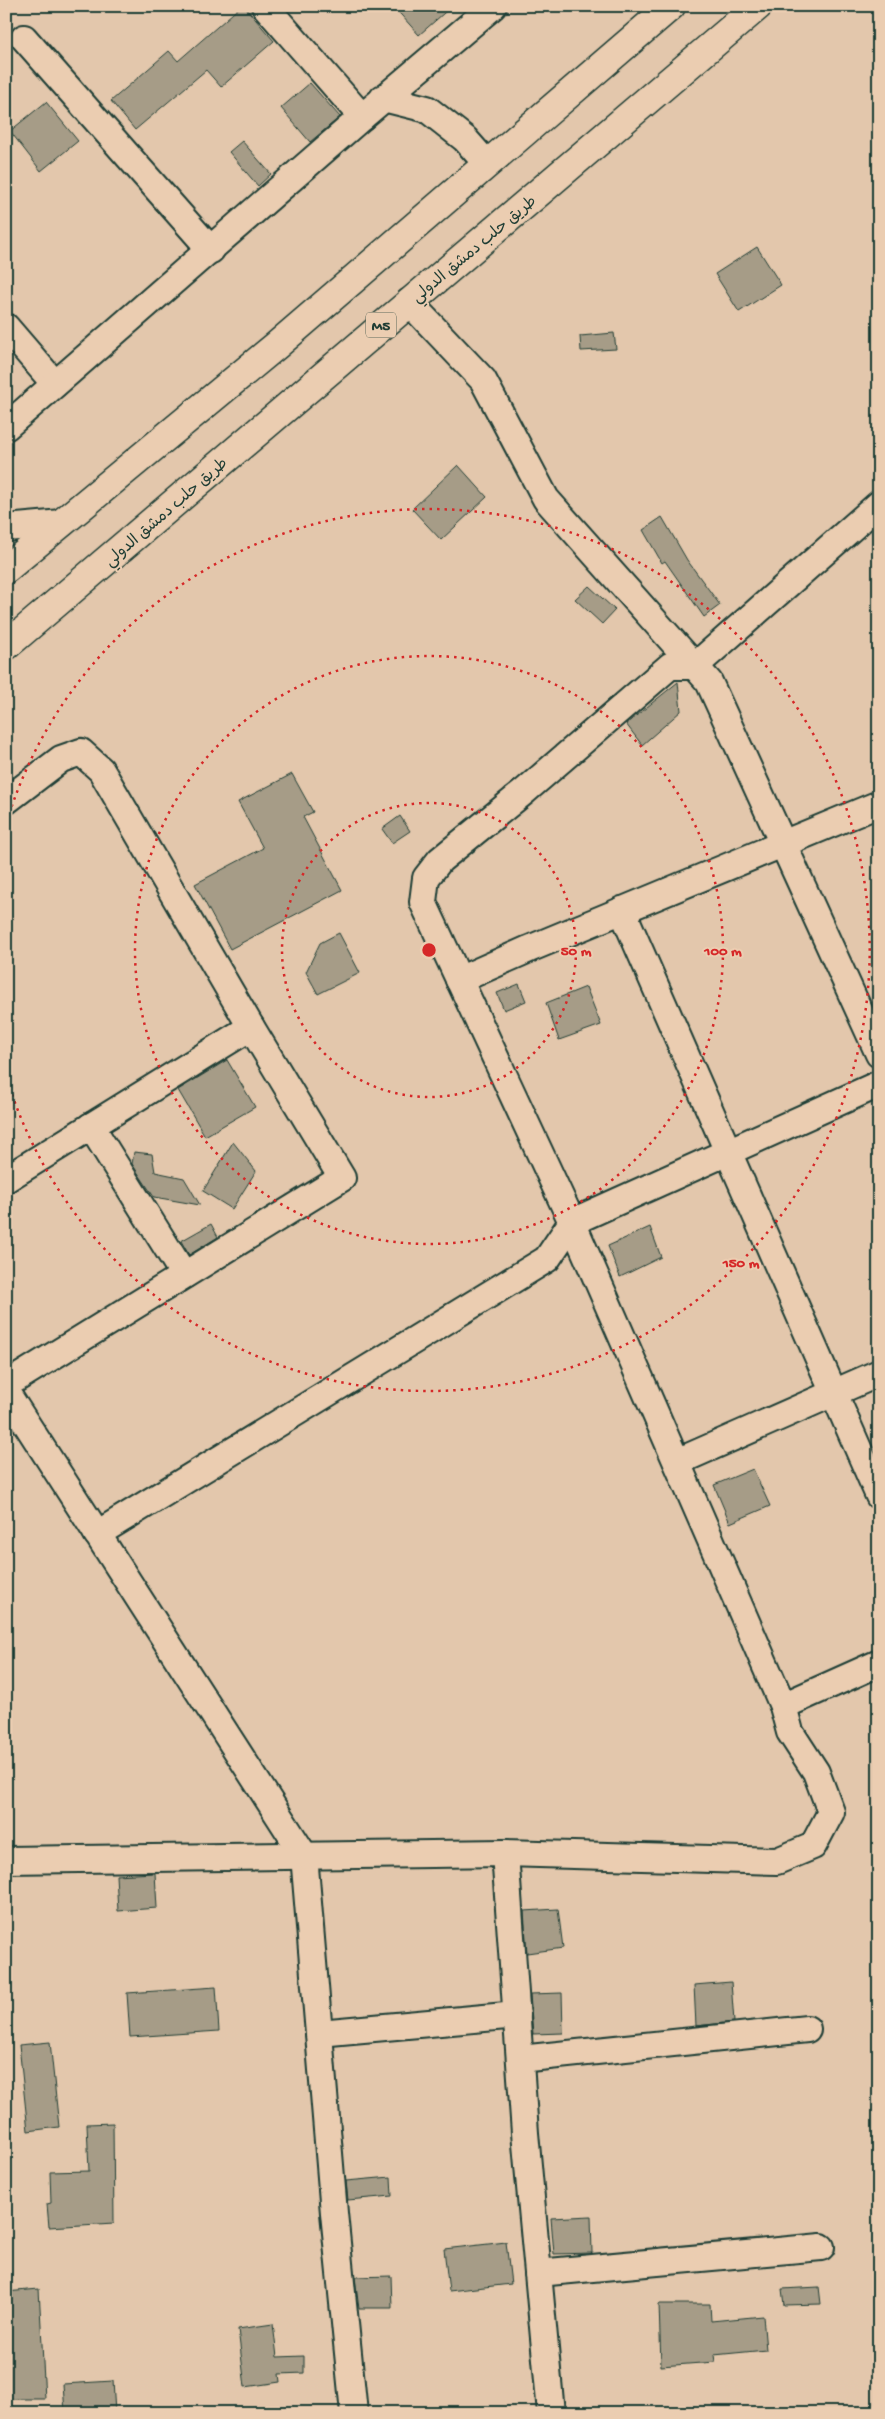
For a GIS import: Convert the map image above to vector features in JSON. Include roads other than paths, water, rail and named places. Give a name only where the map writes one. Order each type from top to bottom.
[{"type":"highway","points":[[6,569],[277,346],[671,6]]},
{"type":"highway","name":"طريق حلب دمشق الدولي","points":[[6,646],[758,6]]},
{"type":"street","points":[[265,6],[362,117]]},
{"type":"street","points":[[6,426],[384,98],[493,6]]},
{"type":"street","points":[[24,38],[211,250]]},
{"type":"street","points":[[384,98],[427,109],[465,139],[487,164]]},
{"type":"street","points":[[409,302],[483,380],[546,500],[709,682],[879,1054]]},
{"type":"street","points":[[6,327],[55,384]]},
{"type":"street","points":[[6,1860],[506,1853],[777,1861],[813,1846],[831,1812],[816,1772],[790,1732],[783,1706],[572,1222],[423,902],[426,878],[435,866],[670,666],[695,666],[879,504]]},
{"type":"street","points":[[6,528],[62,523]]},
{"type":"street","points":[[6,802],[62,758],[81,752],[102,770],[251,1027],[342,1178],[6,1385]]},
{"type":"street","points":[[459,980],[622,910],[879,804]]},
{"type":"street","points":[[622,910],[879,1496]]},
{"type":"street","points":[[6,1179],[251,1027]]},
{"type":"street","points":[[97,1534],[547,1259],[572,1222],[879,1084]]},
{"type":"street","points":[[91,1126],[184,1275]]},
{"type":"street","points":[[677,1462],[879,1373]]},
{"type":"street","points":[[6,1392],[304,1855],[334,2213],[354,2413]]},
{"type":"street","points":[[783,1706],[879,1663]]},
{"type":"street","points":[[506,1853],[520,2059],[551,2413]]},
{"type":"street","points":[[319,2033],[517,2015]]},
{"type":"street","points":[[520,2059],[807,2029]]},
{"type":"street","points":[[538,2272],[821,2247]]}]
